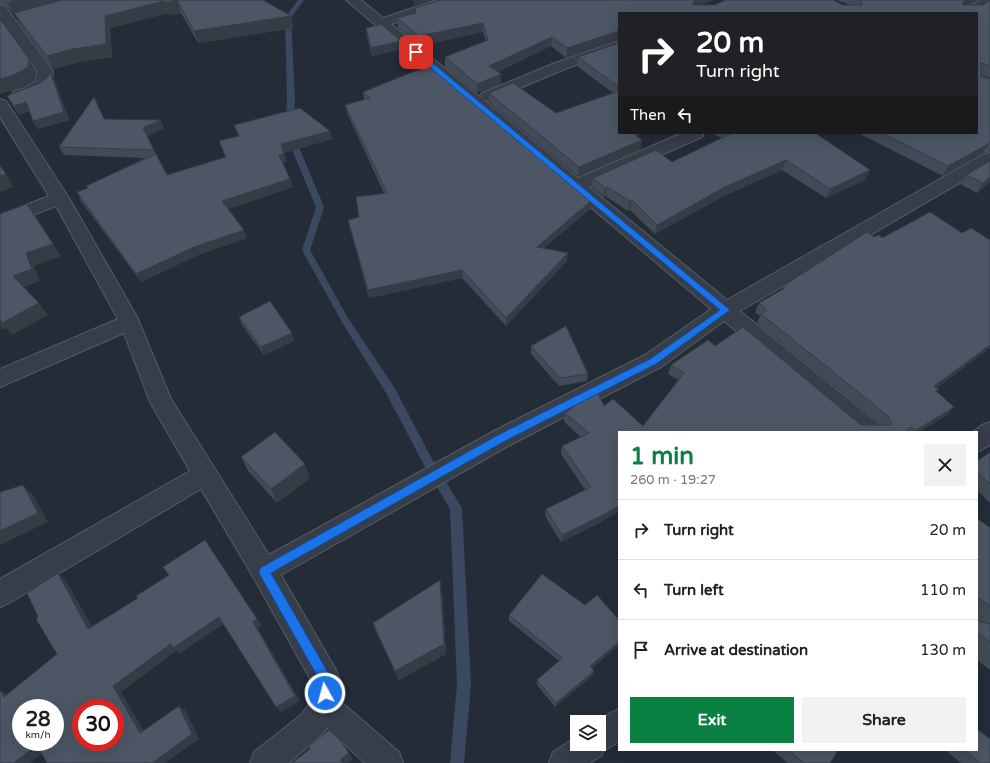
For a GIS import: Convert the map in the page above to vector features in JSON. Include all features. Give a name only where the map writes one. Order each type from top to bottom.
[{"type":"street","points":[[353,0],[871,431]]},
{"type":"street","points":[[380,23],[452,0]]},
{"type":"street","points":[[968,12],[990,1]]},
{"type":"street","points":[[0,10],[5,23],[45,71],[44,82],[28,92],[0,101]]},
{"type":"street","points":[[5,23],[25,18]]},
{"type":"street","points":[[476,101],[560,66],[618,45]]},
{"type":"street","points":[[0,104],[60,198],[130,322],[161,402],[204,475],[264,571],[326,680],[325,707],[311,725],[265,763]]},
{"type":"street","points":[[575,186],[694,134]]},
{"type":"street","points":[[264,571],[502,438],[653,361],[725,310],[990,158]]},
{"type":"street","points":[[0,222],[60,198]]},
{"type":"street","points":[[0,378],[130,322]]},
{"type":"street","points":[[978,441],[990,432]]},
{"type":"street","points":[[0,594],[204,475]]},
{"type":"street","points":[[325,707],[388,763]]},
{"type":"street","points":[[606,733],[618,725]]},
{"type":"street","points":[[564,763],[581,751]]},
{"type":"building","points":[[5,0],[19,0],[7,3]]},
{"type":"building","points":[[62,0],[177,0],[165,3],[164,1],[105,16],[106,44],[73,49],[47,56],[14,13]]},
{"type":"building","points":[[177,0],[263,0],[291,16],[194,31]]},
{"type":"building","points":[[441,0],[695,0],[692,4],[694,5],[714,5],[726,0],[833,0],[843,5],[862,5],[859,0],[965,0],[962,4],[964,5],[983,5],[990,1],[990,66],[981,63],[981,76],[990,79],[990,143],[948,166],[884,134],[978,134],[978,12],[618,12],[618,31],[567,48],[552,37],[489,66],[501,74],[477,84],[445,57],[488,40],[483,23],[419,36],[397,18],[416,13],[415,8]]},
{"type":"building","points":[[0,19],[29,59],[28,67],[14,75],[0,79]]},
{"type":"building","points":[[381,24],[401,41],[371,48],[366,28]]},
{"type":"building","points":[[618,43],[618,86],[578,57]]},
{"type":"building","points":[[430,65],[592,200],[537,247],[568,253],[506,318],[462,270],[368,290],[348,220],[359,217],[356,197],[387,193],[345,105],[370,98],[363,92]]},
{"type":"building","points":[[50,71],[64,112],[33,121],[26,102],[14,106],[7,96],[40,83],[48,77]]},
{"type":"building","points":[[513,83],[556,113],[618,91],[618,134],[634,134],[642,140],[579,167],[489,93]]},
{"type":"building","points":[[94,97],[104,119],[161,120],[143,128],[154,150],[59,147]]},
{"type":"building","points":[[300,108],[330,131],[281,144],[284,154],[279,155],[290,179],[222,201],[244,230],[194,247],[136,274],[77,192],[88,188],[86,186],[156,154],[167,175],[226,157],[219,141],[239,136],[234,125]]},
{"type":"building","points":[[730,134],[816,134],[870,170],[830,189],[786,160],[725,187],[657,225],[632,200],[630,201],[607,187],[605,188],[593,178],[656,150],[672,162]]},
{"type":"building","points":[[990,161],[990,177],[983,183],[966,175]]},
{"type":"building","points":[[0,165],[6,174],[0,176]]},
{"type":"building","points":[[27,204],[53,244],[26,253],[32,269],[13,276],[39,303],[2,323],[0,319],[0,215]]},
{"type":"building","points":[[930,212],[962,233],[971,228],[990,240],[990,345],[934,386],[939,390],[936,391],[954,407],[915,431],[911,427],[906,431],[618,431],[618,507],[562,535],[546,509],[591,487],[562,446],[589,433],[565,413],[598,393],[604,406],[613,399],[643,426],[684,373],[671,365],[708,340],[715,346],[743,327],[861,425],[890,425],[892,423],[887,415],[761,314],[767,310],[759,303],[785,288],[783,286],[867,232],[874,237],[879,235],[882,238]]},
{"type":"building","points":[[270,301],[292,333],[261,347],[239,317]]},
{"type":"building","points":[[566,326],[588,374],[560,378],[531,346]]},
{"type":"building","points":[[275,432],[305,464],[271,489],[241,457]]},
{"type":"building","points":[[990,452],[990,484],[978,473],[978,460]]},
{"type":"building","points":[[23,485],[38,513],[0,531],[0,492]]},
{"type":"building","points":[[978,519],[990,528],[990,606],[978,598]]},
{"type":"building","points":[[205,540],[257,619],[253,622],[295,696],[276,707],[219,617],[173,648],[171,644],[113,686],[120,699],[72,699],[72,751],[124,751],[124,705],[140,733],[179,706],[192,734],[152,763],[47,763],[40,751],[64,751],[64,699],[12,699],[12,751],[29,751],[14,763],[0,763],[0,692],[1,691],[4,697],[57,654],[36,619],[38,617],[27,593],[58,573],[88,629],[138,598],[136,596],[169,575],[163,567]]},
{"type":"building","points":[[542,574],[585,605],[597,595],[618,619],[618,643],[590,666],[594,671],[556,703],[537,680],[562,658],[509,615]]},
{"type":"building","points":[[440,580],[444,644],[395,671],[373,623]]},
{"type":"building","points":[[978,621],[990,624],[990,642],[978,633]]},
{"type":"building","points":[[329,730],[340,740],[349,753],[340,760],[343,763],[292,763],[310,749],[309,746]]},
{"type":"building","points":[[978,730],[990,739],[990,763],[981,763],[965,751],[978,751]]},
{"type":"building","points":[[789,751],[837,751],[830,763],[804,763]]},
{"type":"waterway","points":[[301,0],[288,18],[291,99],[289,133],[320,207],[306,250],[345,320],[390,390],[428,462],[456,508],[464,685],[457,763]]},
{"type":"route","points":[[325,693],[326,680],[264,571],[502,438],[653,361],[725,310],[416,52]]}]
